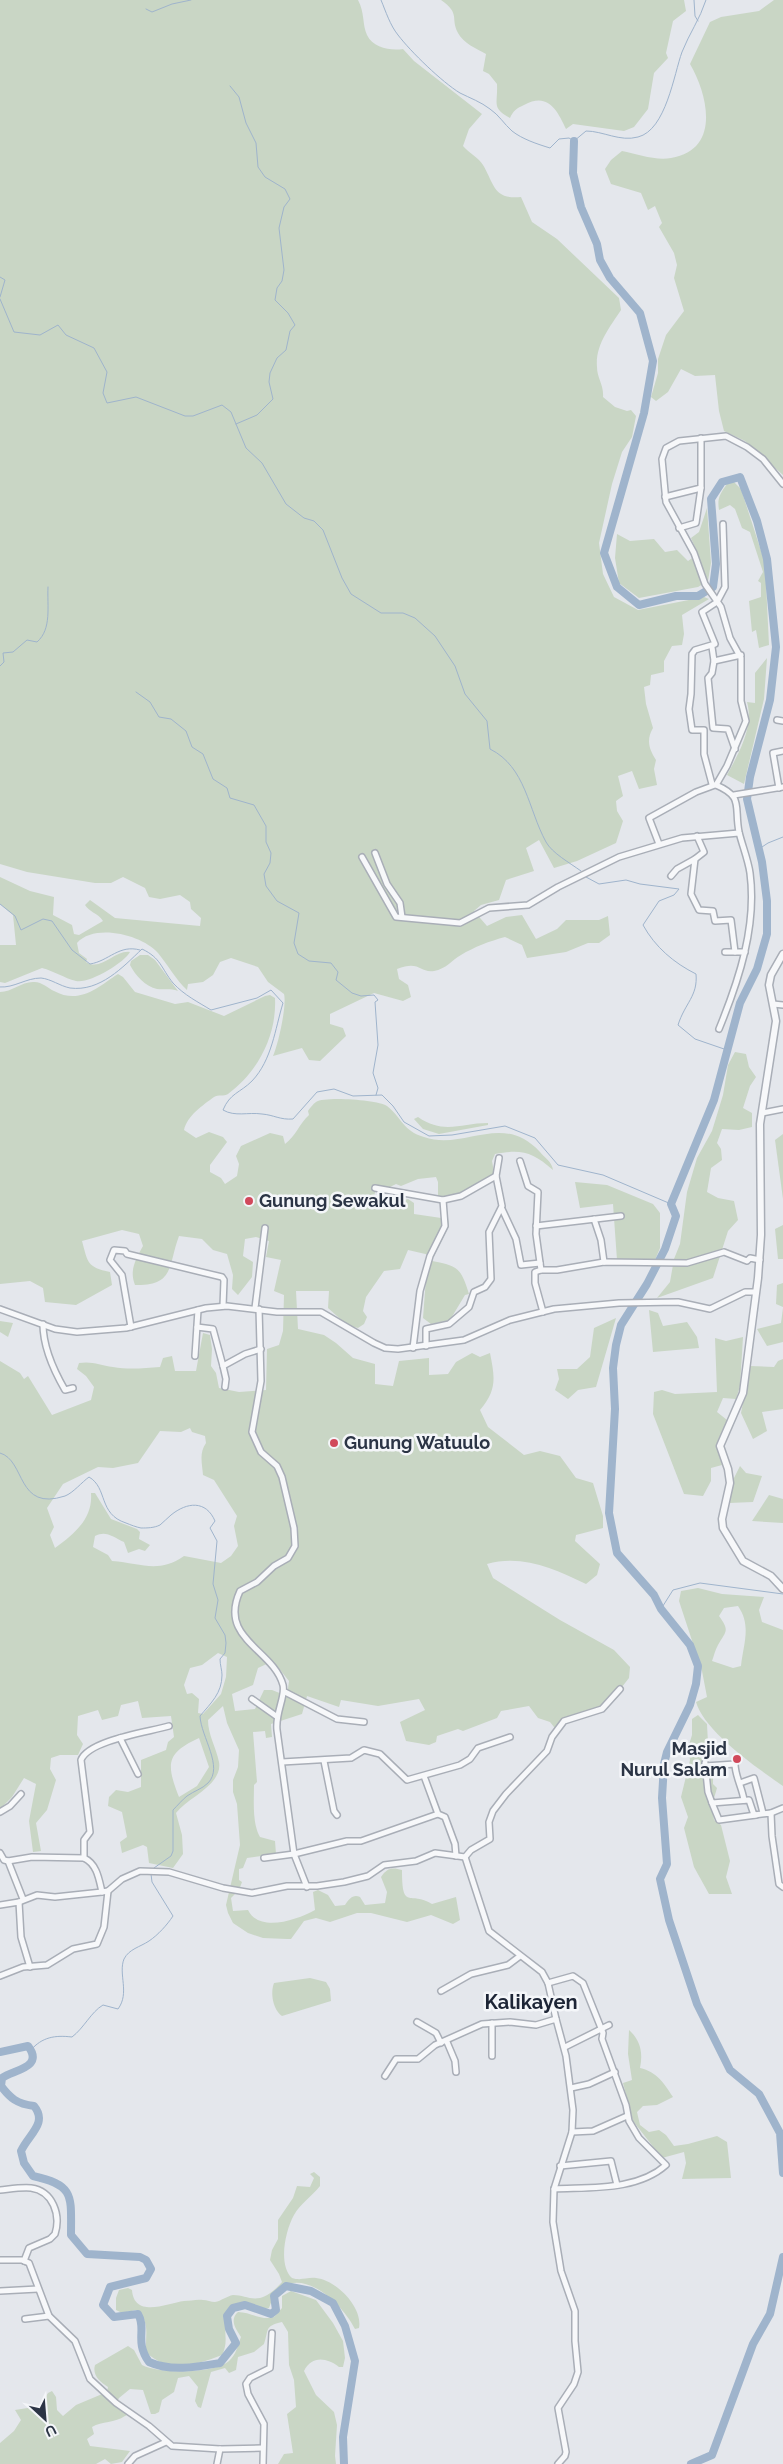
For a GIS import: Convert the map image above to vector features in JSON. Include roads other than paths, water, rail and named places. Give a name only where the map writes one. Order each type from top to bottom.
[{"type":"street","points":[[659,844],[649,818],[714,785],[735,749],[746,721],[741,701],[741,655],[730,638],[721,607],[705,584],[694,553],[679,528],[665,497],[662,459],[666,448],[680,441],[723,436],[738,441],[769,465],[783,484]]},
{"type":"street","points":[[679,528],[696,522],[701,488],[702,438]]},
{"type":"street","points":[[665,497],[701,488]]},
{"type":"street","points":[[713,728],[708,678],[712,673],[714,661],[712,647],[715,644],[715,640],[702,612],[717,602],[725,583],[723,524]]},
{"type":"street","points":[[712,647],[695,650],[692,654],[692,694],[689,709],[692,731],[728,728],[735,749]]},
{"type":"street","points":[[714,661],[741,655]]},
{"type":"street","points":[[704,730],[704,754],[714,785],[736,794],[781,787],[773,753],[783,751]]},
{"type":"street","points":[[719,1029],[730,1002],[750,929],[750,872],[739,833],[736,794]]},
{"type":"street","points":[[362,858],[396,917],[457,923],[489,908],[528,905],[553,889],[612,860],[659,844],[697,836],[739,833]]},
{"type":"street","points":[[672,876],[677,869],[704,852],[697,836]]},
{"type":"street","points":[[375,853],[387,884],[400,903],[402,917]]},
{"type":"street","points":[[695,859],[691,894],[699,910],[713,911],[715,921],[731,920],[735,952]]},
{"type":"street","points":[[725,952],[745,952]]},
{"type":"street","points":[[782,1587],[771,1576],[743,1561],[723,1528],[722,1519],[730,1483],[728,1469],[720,1446],[743,1393],[756,1292],[760,1260],[762,1172],[760,1128],[776,1024],[769,981],[783,954]]},
{"type":"street","points":[[773,1004],[783,1005]]},
{"type":"street","points":[[763,1110],[783,1109]]},
{"type":"street","points":[[499,1158],[496,1176],[502,1209],[516,1240],[521,1265],[540,1263]]},
{"type":"street","points":[[520,1161],[528,1186],[538,1192],[536,1226],[541,1270]]},
{"type":"street","points":[[375,1188],[443,1200],[461,1196],[496,1176]]},
{"type":"street","points":[[413,1348],[420,1292],[428,1262],[445,1226],[443,1200]]},
{"type":"street","points":[[426,1346],[426,1329],[449,1324],[469,1307],[474,1292],[489,1282],[492,1272],[490,1226],[502,1209]]},
{"type":"street","points":[[536,1226],[621,1216]]},
{"type":"street","points":[[594,1218],[602,1240],[604,1262]]},
{"type":"street","points":[[264,1228],[257,1309],[261,1349],[260,1398],[252,1432],[261,1452],[276,1466],[282,1477],[294,1528],[295,1546],[288,1558],[274,1566],[257,1582],[240,1591],[234,1614],[243,1636],[278,1674],[285,1692],[337,1719],[364,1722]]},
{"type":"street","points":[[131,1327],[122,1275],[110,1260],[114,1250],[121,1249],[127,1254],[222,1277],[224,1280],[223,1306]]},
{"type":"street","points":[[543,1312],[535,1283],[535,1272],[541,1270],[557,1270],[604,1262],[687,1263],[724,1252],[747,1261],[750,1258],[760,1260]]},
{"type":"street","points":[[0,1310],[55,1329],[76,1332],[131,1327],[198,1310],[223,1306],[277,1312],[321,1312],[385,1348],[413,1348],[464,1340],[510,1320],[543,1312],[619,1303],[681,1302],[713,1309],[745,1292],[756,1292]]},
{"type":"street","points":[[195,1356],[198,1310]]},
{"type":"street","points":[[42,1324],[45,1343],[56,1373],[65,1390],[73,1388]]},
{"type":"street","points":[[197,1327],[212,1330],[226,1378],[225,1386]]},
{"type":"street","points":[[223,1366],[245,1354],[261,1349]]},
{"type":"street","points":[[465,1857],[471,1850],[490,1839],[489,1822],[493,1811],[506,1794],[547,1752],[552,1737],[564,1721],[602,1709],[620,1689]]},
{"type":"street","points":[[285,1692],[276,1716],[294,1854],[307,1886]]},
{"type":"street","points":[[252,1699],[276,1716]]},
{"type":"street","points":[[84,1858],[84,1840],[90,1832],[81,1760],[88,1751],[120,1738],[169,1726]]},
{"type":"street","points":[[120,1738],[138,1774]]},
{"type":"street","points":[[282,1762],[351,1758],[364,1750],[380,1754],[407,1780],[460,1764],[470,1759],[478,1748],[510,1738]]},
{"type":"street","points":[[324,1761],[334,1811],[337,1815]]},
{"type":"street","points":[[744,1800],[740,1783],[735,1776],[735,1764],[705,1764],[708,1792],[719,1824],[783,1808]]},
{"type":"street","points":[[424,1776],[438,1814]]},
{"type":"street","points":[[740,1783],[754,1778],[763,1813]]},
{"type":"street","points":[[0,1812],[10,1806],[21,1794]]},
{"type":"street","points":[[712,1803],[750,1800],[756,1815]]},
{"type":"street","points":[[771,1812],[772,1836],[779,1884],[783,1886]]},
{"type":"street","points":[[264,1858],[294,1854],[347,1841],[361,1840],[438,1814],[445,1817],[452,1832],[456,1856]]},
{"type":"street","points":[[0,1976],[15,1970],[47,1965],[72,1949],[97,1944],[104,1927],[108,1892],[122,1879],[148,1870],[169,1872],[246,1893],[287,1886],[307,1886],[362,1878],[384,1865],[416,1861],[435,1853],[444,1852],[465,1857]]},
{"type":"street","points":[[0,1853],[4,1860],[8,1861],[32,1857],[84,1858],[89,1860],[96,1870],[102,1892]]},
{"type":"street","points":[[465,1857],[489,1931],[538,1968],[548,1983],[556,2019],[565,2047],[574,2110],[572,2132],[554,2189],[553,2222],[561,2271],[575,2311],[578,2372],[574,2384],[558,2408],[566,2452],[558,2464]]},
{"type":"street","points":[[8,1861],[21,1901],[21,1937],[30,1967]]},
{"type":"street","points":[[0,1905],[21,1901],[37,1895],[55,1897],[108,1892]]},
{"type":"street","points":[[441,1991],[471,1974],[508,1965],[520,1956]]},
{"type":"street","points":[[548,1983],[573,1976],[584,1985],[602,2029],[602,2039],[626,2105],[627,2116],[639,2138],[666,2165],[644,2179],[617,2185],[554,2189]]},
{"type":"street","points":[[385,2076],[396,2059],[418,2059],[432,2048],[473,2027],[492,2023],[536,2025],[556,2019]]},
{"type":"street","points":[[417,2022],[436,2033],[444,2042],[455,2061],[456,2072]]},
{"type":"street","points":[[492,2023],[492,2056]]},
{"type":"street","points":[[565,2047],[609,2025]]},
{"type":"street","points":[[570,2088],[589,2084],[615,2072]]},
{"type":"street","points":[[572,2132],[593,2131],[627,2116]]},
{"type":"street","points":[[560,2166],[609,2160],[614,2168],[617,2185]]},
{"type":"street","points":[[0,2190],[32,2188],[47,2195],[55,2207],[55,2234],[50,2239],[29,2248],[24,2261]]},
{"type":"street","points":[[0,2260],[24,2261],[31,2266],[49,2316],[76,2341],[90,2380],[116,2404],[150,2426],[166,2442],[180,2448],[262,2448]]},
{"type":"street","points":[[0,2291],[38,2289]]},
{"type":"street","points":[[24,2319],[49,2316]]},
{"type":"street","points":[[263,2464],[264,2424],[248,2394],[246,2384],[250,2378],[270,2368],[272,2333]]},
{"type":"street","points":[[128,2464],[135,2456],[166,2442]]},
{"type":"street","points":[[217,2464],[220,2449]]},
{"type":"waterway","points":[[146,9],[152,12],[172,4],[191,0]]},
{"type":"waterway","points":[[381,0],[390,23],[398,35],[436,74],[460,93],[493,111],[516,134],[550,148],[559,139],[569,138],[574,141],[586,131],[625,138],[638,137],[648,132],[656,124],[668,100],[682,52],[706,0]]},
{"type":"waterway","points":[[694,0],[695,16],[698,21]]},
{"type":"waterway","points":[[230,86],[239,97],[246,123],[256,143],[258,167],[265,177],[285,189],[290,199],[284,207],[279,228],[284,270],[282,281],[277,288],[275,300],[288,313],[295,325],[290,331],[286,350],[277,358],[270,373],[269,382],[273,399],[257,415],[236,424]]},
{"type":"waterway","points":[[574,141],[573,173],[581,207],[597,244],[600,260],[610,278],[640,313],[653,361],[644,413],[604,553],[617,587],[639,605],[676,596],[698,596],[713,587],[716,564],[711,499],[722,482],[740,477],[757,521],[767,559],[776,647],[770,700],[750,777],[747,799],[762,862],[767,901],[767,934],[757,969],[740,1003],[714,1100],[671,1204],[676,1216],[665,1249],[647,1284],[621,1325],[613,1368],[615,1409],[609,1513],[617,1553],[654,1595],[661,1609],[690,1645],[698,1666],[696,1684],[690,1705],[667,1752],[664,1764],[662,1798],[667,1864],[660,1879],[669,1920],[697,2004],[730,2070],[759,2094],[780,2133],[783,2173]]},
{"type":"waterway","points":[[0,277],[5,280],[0,297]]},
{"type":"waterway","points":[[0,299],[14,332],[40,335],[58,325],[66,335],[94,348],[107,372],[103,393],[107,403],[136,397],[185,416],[193,416],[222,405],[231,412],[246,448],[262,463],[286,504],[304,518],[314,521],[323,530],[342,578],[351,594],[381,613],[403,613],[415,618],[435,636],[455,666],[465,694],[487,721],[490,749],[502,757],[519,778],[546,842],[557,854],[581,871]]},
{"type":"waterway","points":[[0,666],[4,662],[3,653],[13,652],[27,640],[37,642],[42,637],[48,617],[48,587]]},
{"type":"waterway","points":[[136,692],[150,702],[159,717],[171,719],[186,731],[192,747],[203,754],[213,779],[227,788],[230,798],[254,805],[266,826],[266,842],[271,853],[270,863],[264,874],[266,886],[277,901],[299,913],[294,943],[298,954],[309,961],[331,963],[338,972],[336,980],[352,993],[361,996],[374,995],[378,1000],[375,1002],[378,1045],[373,1073],[378,1088],[376,1095]]},
{"type":"waterway","points":[[759,849],[783,837]]},
{"type":"waterway","points":[[586,877],[599,884],[626,880],[640,884],[679,889],[674,895],[659,901],[643,925],[666,954],[696,974],[693,994],[678,1025],[695,1039],[727,1050]]},
{"type":"waterway","points":[[0,904],[15,916],[21,930],[43,919],[52,921],[72,950],[90,964],[126,949],[140,950]]},
{"type":"waterway","points":[[0,987],[41,978],[70,988],[91,986],[110,977],[142,949],[157,960],[177,987],[211,1010],[257,998],[271,990],[283,1003],[268,1054],[259,1073],[248,1085],[229,1100],[223,1110],[237,1114],[262,1114],[293,1119],[317,1092],[334,1089],[353,1096],[382,1095],[393,1106],[404,1122],[429,1136],[452,1135],[505,1126],[535,1138],[558,1165],[603,1175],[671,1204]]},
{"type":"waterway","points":[[0,1453],[8,1458],[30,1491],[38,1497],[49,1499],[65,1496],[89,1477],[99,1488],[111,1514],[117,1519],[133,1526],[141,1528],[158,1526],[177,1511],[196,1505],[207,1509],[215,1521],[210,1528],[217,1541],[213,1584],[218,1600],[215,1618],[225,1635],[226,1643],[225,1653],[220,1659],[222,1675],[220,1687],[215,1697],[200,1716],[214,1769],[208,1783],[187,1796],[173,1810],[173,1851],[171,1856],[154,1868]]},
{"type":"waterway","points":[[661,1609],[673,1590],[700,1583],[783,1594]]},
{"type":"waterway","points":[[31,2050],[40,2042],[49,2038],[60,2036],[72,2037],[103,2005],[118,2009],[124,1990],[122,1971],[124,1959],[132,1950],[156,1936],[173,1916],[152,1882],[151,1874]]},
{"type":"waterway","points":[[0,2052],[28,2046],[32,2053],[33,2059],[30,2064],[2,2078],[1,2086],[14,2100],[34,2106],[38,2112],[39,2118],[36,2128],[21,2151],[24,2163],[33,2176],[57,2184],[68,2194],[71,2211],[71,2235],[87,2254],[140,2257],[146,2260],[151,2269],[146,2278],[110,2287],[103,2305],[114,2317],[138,2314],[141,2325],[142,2348],[149,2362],[175,2368],[220,2363],[236,2343],[229,2329],[227,2316],[233,2308],[245,2305],[271,2314],[276,2310],[274,2296],[286,2286],[311,2291],[333,2303],[345,2326],[355,2361],[343,2437],[344,2464]]},
{"type":"waterway","points":[[691,2464],[712,2455],[753,2344],[770,2314],[783,2257]]},
{"type":"place","name":"Gunung Sewakul","points":[[249,1201]]},
{"type":"place","name":"Gunung Watuulo","points":[[334,1443]]},
{"type":"place","name":"Masjid Nurul Salam","points":[[737,1759]]},
{"type":"district","name":"Kalikayen","points":[[531,2002]]}]
